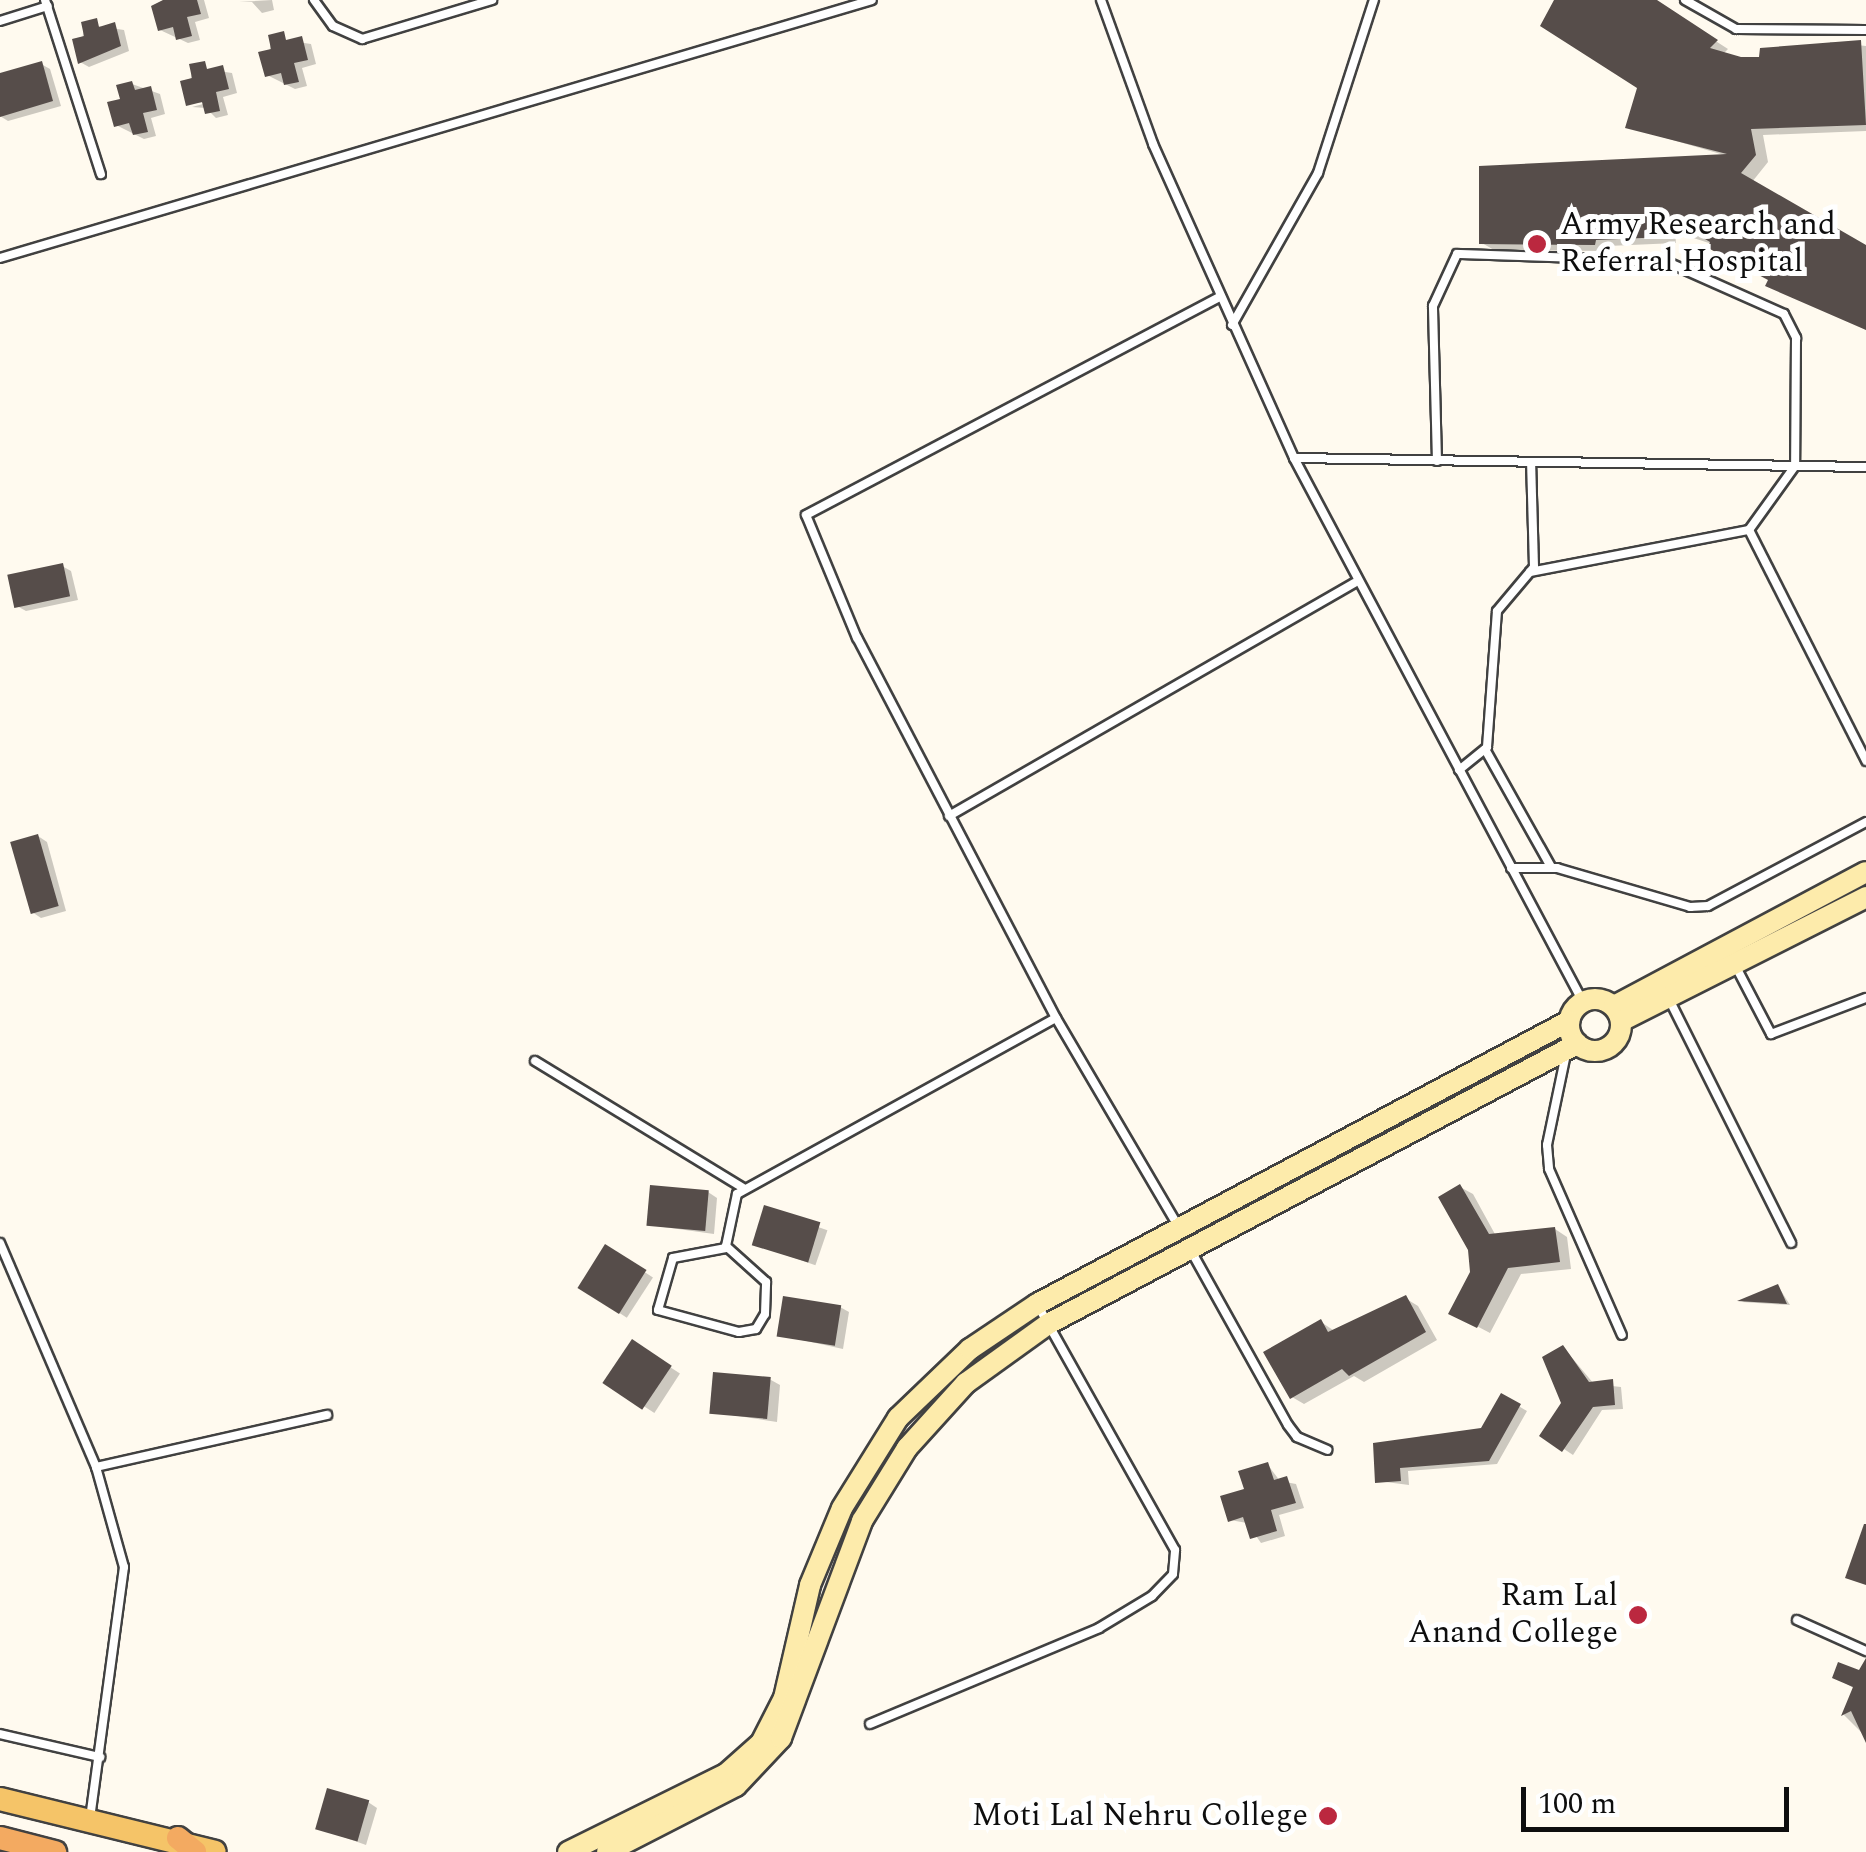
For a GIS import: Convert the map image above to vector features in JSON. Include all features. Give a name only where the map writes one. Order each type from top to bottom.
[{"type":"highway","points":[[0,1838],[54,1852]]},
{"type":"main road","points":[[1617,1014],[1866,872]]},
{"type":"main road","points":[[607,1852],[726,1774],[761,1744],[788,1708],[862,1521],[907,1448],[944,1401],[1048,1324],[1184,1238],[1569,1022],[1583,1002],[1617,1014],[1668,997],[1866,897]]},
{"type":"main road","points":[[788,1708],[816,1564],[878,1444],[934,1379],[1036,1304],[1184,1238],[1572,1047],[1592,1052],[1608,1049],[1619,1037],[1617,1014]]},
{"type":"main road","points":[[1569,1022],[1572,1047]]},
{"type":"main road","points":[[0,1800],[215,1852]]},
{"type":"main road","points":[[568,1852],[648,1822]]},
{"type":"lane","points":[[314,0],[333,26],[362,39],[492,0]]},
{"type":"lane","points":[[0,258],[872,0]]},
{"type":"lane","points":[[1101,0],[1153,144],[1294,458],[1355,583],[1583,1002]]},
{"type":"lane","points":[[1232,325],[1318,173],[1374,0]]},
{"type":"lane","points":[[1685,0],[1736,28],[1866,30]]},
{"type":"lane","points":[[0,21],[47,3],[101,174]]},
{"type":"lane","points":[[1437,461],[1433,306],[1457,254],[1666,260],[1784,314],[1796,338],[1795,466],[1749,530],[1530,572]]},
{"type":"lane","points":[[1220,298],[806,514],[857,638],[1056,1018],[1288,1425],[1297,1437],[1327,1450]]},
{"type":"lane","points":[[1294,458],[1866,467]]},
{"type":"lane","points":[[1531,462],[1530,572],[1496,616],[1486,751],[1551,867]]},
{"type":"lane","points":[[1749,530],[1866,761]]},
{"type":"lane","points":[[949,816],[1355,583]]},
{"type":"lane","points":[[1459,770],[1486,751]]},
{"type":"lane","points":[[1510,868],[1551,867],[1681,904],[1708,906],[1866,822]]},
{"type":"lane","points":[[1734,964],[1772,1034],[1866,998]]},
{"type":"lane","points":[[1668,997],[1791,1243]]},
{"type":"lane","points":[[726,1248],[733,1200],[742,1188],[1056,1018]]},
{"type":"lane","points":[[1572,1047],[1547,1156],[1622,1336]]},
{"type":"lane","points":[[535,1061],[742,1188]]},
{"type":"lane","points":[[0,1243],[96,1467],[117,1536],[124,1590],[90,1819]]},
{"type":"lane","points":[[726,1248],[766,1282],[756,1330],[739,1332],[658,1310],[674,1258],[726,1248]]},
{"type":"lane","points":[[870,1724],[1098,1628],[1152,1596],[1173,1574],[1175,1550],[1036,1304]]},
{"type":"lane","points":[[96,1467],[327,1415]]},
{"type":"lane","points":[[1796,1620],[1866,1652]]},
{"type":"lane","points":[[0,1734],[100,1757]]},
{"type":"building","points":[[163,0],[197,0],[201,14],[187,17],[192,36],[176,40],[173,27],[158,31],[151,6]]},
{"type":"building","points":[[1554,0],[1657,0],[1718,40],[1710,48],[1741,57],[1759,57],[1760,48],[1861,40],[1866,125],[1751,129],[1756,155],[1741,173],[1866,245],[1866,330],[1765,286],[1768,280],[1708,248],[1710,242],[1695,233],[1663,227],[1665,237],[1596,240],[1595,245],[1479,244],[1479,166],[1727,154],[1625,128],[1637,88],[1540,26]]},
{"type":"building","points":[[97,18],[99,27],[115,22],[121,46],[78,64],[72,39],[84,36],[81,22]]},
{"type":"building","points":[[284,31],[286,40],[302,36],[308,60],[294,63],[299,82],[284,85],[281,73],[265,77],[258,52],[271,49],[268,35]]},
{"type":"building","points":[[42,61],[53,101],[0,117],[0,73]]},
{"type":"building","points":[[205,61],[207,69],[223,65],[229,89],[216,92],[220,111],[205,114],[202,102],[186,106],[180,81],[192,78],[189,64]]},
{"type":"building","points":[[132,81],[135,90],[151,86],[157,110],[143,113],[148,132],[133,135],[129,123],[114,127],[107,102],[120,99],[116,85]]},
{"type":"building","points":[[63,563],[70,596],[14,608],[7,575]]},
{"type":"building","points":[[38,834],[59,906],[31,914],[10,842]]},
{"type":"building","points":[[1460,1184],[1489,1234],[1555,1227],[1560,1262],[1508,1268],[1477,1328],[1448,1314],[1470,1272],[1468,1250],[1438,1197]]},
{"type":"building","points":[[650,1185],[709,1190],[705,1231],[646,1226]]},
{"type":"building","points":[[764,1205],[820,1222],[808,1262],[752,1245]]},
{"type":"building","points":[[605,1244],[647,1270],[619,1314],[577,1288]]},
{"type":"building","points":[[1778,1284],[1787,1304],[1737,1301]]},
{"type":"building","points":[[1406,1295],[1426,1332],[1349,1376],[1342,1369],[1290,1399],[1263,1352],[1321,1319],[1328,1332]]},
{"type":"building","points":[[783,1296],[841,1305],[835,1346],[777,1336]]},
{"type":"building","points":[[632,1339],[672,1366],[642,1410],[602,1383]]},
{"type":"building","points":[[1563,1345],[1589,1382],[1613,1379],[1615,1405],[1593,1407],[1562,1452],[1539,1436],[1561,1403],[1542,1357]]},
{"type":"building","points":[[713,1372],[771,1377],[767,1419],[709,1414]]},
{"type":"building","points":[[1501,1393],[1521,1404],[1489,1461],[1400,1468],[1401,1481],[1375,1483],[1373,1443],[1481,1428]]},
{"type":"building","points":[[1268,1462],[1274,1480],[1287,1476],[1296,1503],[1271,1510],[1277,1531],[1250,1539],[1243,1517],[1228,1522],[1220,1496],[1244,1489],[1238,1471]]},
{"type":"building","points":[[1866,1524],[1866,1585],[1845,1578]]},
{"type":"building","points":[[1866,1658],[1866,1743],[1851,1711],[1841,1716],[1853,1687],[1832,1678],[1838,1662],[1859,1670]]},
{"type":"building","points":[[327,1788],[369,1800],[357,1841],[315,1829]]},
{"type":"place","name":"Army Research and Referral Hospital","points":[[1537,244]]},
{"type":"place","name":"Ram Lal Anand College","points":[[1638,1615]]},
{"type":"place","name":"Moti Lal Nehru College","points":[[1328,1816]]}]
